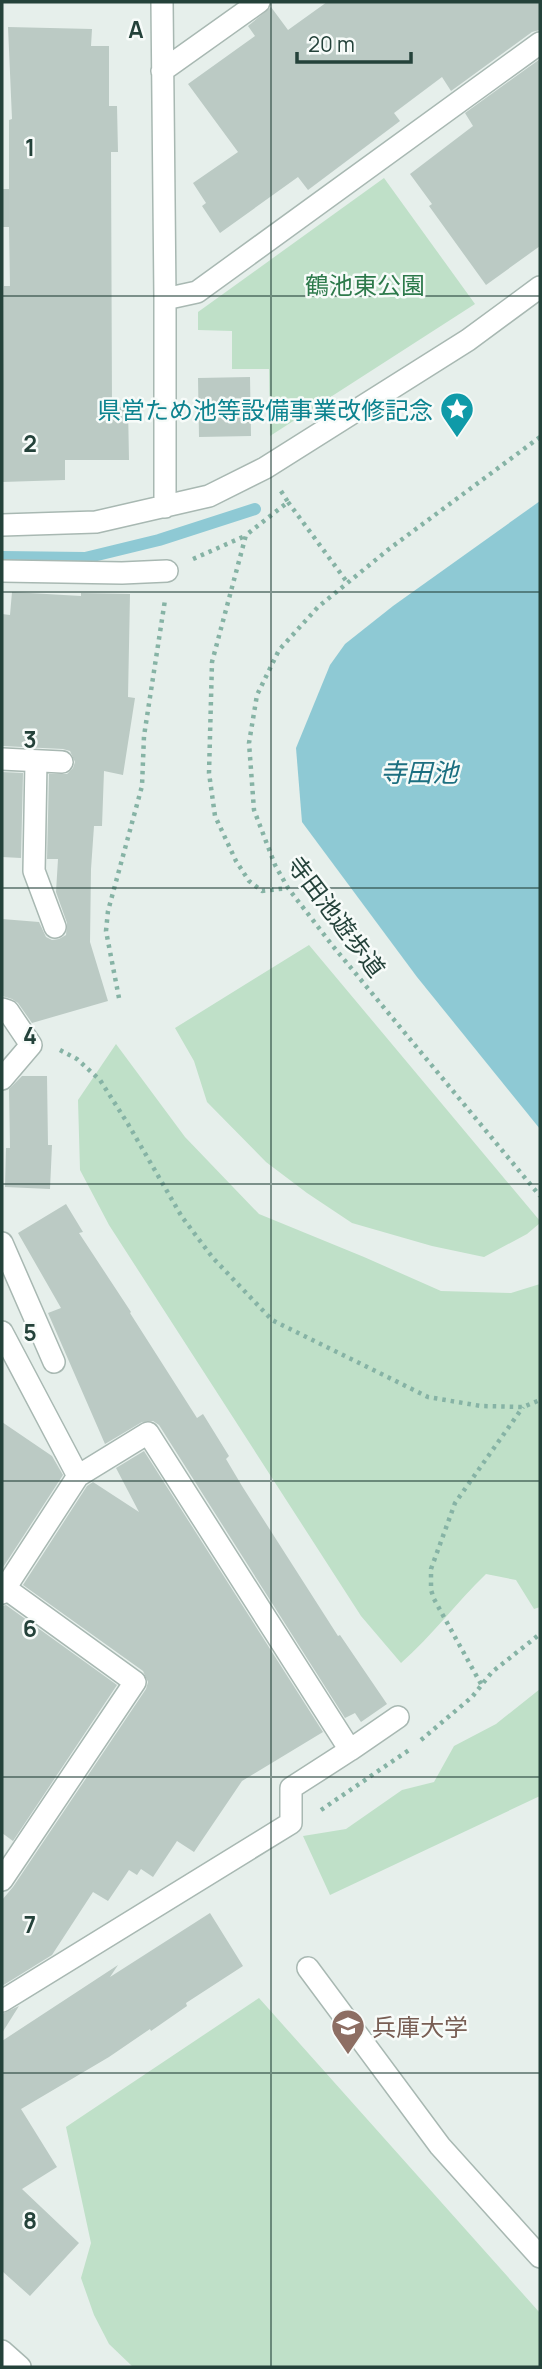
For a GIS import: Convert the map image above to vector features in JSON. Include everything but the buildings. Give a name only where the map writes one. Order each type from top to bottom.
[{"type":"street","points":[[162,2],[165,507]]},
{"type":"street","points":[[162,71],[259,2]]},
{"type":"street","points":[[165,299],[197,292],[540,43]]},
{"type":"street","points":[[2,525],[96,522],[209,496],[265,467],[468,340],[540,287]]},
{"type":"street","points":[[2,571],[158,571]]},
{"type":"street","points":[[2,759],[62,762]]},
{"type":"street","points":[[36,762],[34,871],[55,927]]},
{"type":"street","points":[[2,1009],[8,1011],[31,1045],[2,1079]]},
{"type":"street","points":[[2,1243],[54,1362]]},
{"type":"street","points":[[2,1332],[78,1476]]},
{"type":"street","points":[[2,1880],[135,1682],[3,1591],[78,1476],[148,1433],[350,1750]]},
{"type":"street","points":[[3,1998],[291,1823],[291,1788],[398,1717]]},
{"type":"street","points":[[308,1968],[440,2146],[540,2257]]},
{"type":"street","points":[[2,2351],[20,2367]]},
{"type":"path","name":"寺田池遊歩道","points":[[540,437],[347,582],[318,607],[279,650],[257,695],[249,743],[254,810],[275,865],[288,888],[540,1196]]},
{"type":"path","points":[[265,467],[347,582]]},
{"type":"path","points":[[119,998],[106,931],[110,901],[142,786],[144,736],[165,600],[158,571],[246,535],[288,502]]},
{"type":"path","points":[[246,535],[212,663],[209,773],[215,816],[236,861],[249,881],[261,891],[288,888]]},
{"type":"path","points":[[31,1045],[50,1045],[68,1054],[100,1080],[182,1217],[214,1258],[272,1320],[428,1397],[481,1406],[523,1407],[540,1400]]},
{"type":"path","points":[[481,1684],[434,1599],[431,1569],[455,1503],[523,1407]]},
{"type":"green space","name":"鶴池東公園","points":[[384,178],[475,304],[270,436],[269,369],[232,369],[232,331],[198,330],[198,312]]},
{"type":"green space","points":[[309,945],[540,1221],[527,1234],[484,1257],[432,1246],[352,1223],[266,1162],[207,1102],[194,1061],[175,1028]]},
{"type":"green space","points":[[116,1044],[185,1137],[259,1214],[441,1291],[511,1293],[540,1284],[540,1607],[534,1609],[516,1580],[486,1574],[401,1663],[361,1616],[109,1225],[80,1170],[78,1100]]},
{"type":"green space","points":[[540,1689],[540,1796],[330,1895],[303,1836],[346,1829],[402,1790],[434,1782],[454,1746],[496,1724]]},
{"type":"green space","points":[[259,1998],[540,2313],[540,2367],[133,2367],[109,2344],[94,2315],[81,2278],[91,2243],[66,2127]]},
{"type":"water","name":"寺田池","points":[[540,501],[540,1129],[417,977],[302,822],[296,748],[330,665],[345,644],[393,606]]},
{"type":"waterway","points":[[2,557],[85,558],[159,540],[255,509]]},
{"type":"place","name":"県営ため池等設備事業改修記念","points":[[457,439]]},
{"type":"place","name":"兵庫大学","points":[[348,2056]]}]
